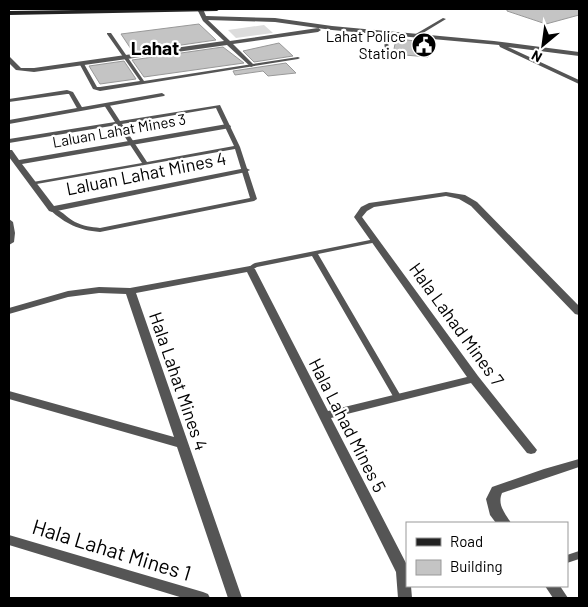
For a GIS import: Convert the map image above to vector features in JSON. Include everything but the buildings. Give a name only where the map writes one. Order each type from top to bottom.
[{"type":"main road","points":[[9,13],[216,9]]},
{"type":"street","points":[[200,9],[204,18],[251,65]]},
{"type":"street","points":[[204,18],[275,20],[332,28],[494,42],[579,54]]},
{"type":"street","points":[[9,58],[14,68],[25,71],[332,28]]},
{"type":"street","points":[[494,42],[579,82]]},
{"type":"street","points":[[9,122],[162,95]]},
{"type":"street","name":"Laluan Lahat Mines 3","points":[[17,163],[227,126]]},
{"type":"street","points":[[9,152],[52,209]]},
{"type":"street","name":"Laluan Lahat Mines 4","points":[[52,209],[246,170]]},
{"type":"street","name":"Hala Lahad Mines 7","points":[[531,450],[474,379],[358,217],[364,209],[372,205],[446,194],[462,196],[474,204],[579,312]]},
{"type":"street","points":[[9,222],[11,232],[9,242]]},
{"type":"street","name":"Hala Lahat Mines 4","points":[[234,598],[130,290],[250,269]]},
{"type":"street","name":"Hala Lahad Mines 5","points":[[250,269],[403,572],[405,598]]},
{"type":"street","points":[[9,311],[58,296],[105,288],[130,290]]},
{"type":"street","points":[[324,416],[474,379]]},
{"type":"street","points":[[9,395],[182,444]]},
{"type":"street","points":[[503,522],[497,515],[493,499],[497,490],[548,472],[579,464]]},
{"type":"street","name":"Hala Lahat Mines 1","points":[[9,540],[203,598]]},
{"type":"street","points":[[553,587],[561,598]]},
{"type":"lane","points":[[416,35],[444,19]]},
{"type":"lane","points":[[388,32],[386,40],[388,51]]},
{"type":"lane","points":[[109,34],[143,82]]},
{"type":"lane","points":[[81,64],[97,89],[298,58]]},
{"type":"lane","points":[[9,101],[67,92],[72,93],[80,109]]},
{"type":"lane","points":[[106,105],[145,164]]},
{"type":"lane","points":[[9,141],[218,106],[238,147],[254,199],[100,230],[85,230],[70,223],[52,209]]},
{"type":"lane","points":[[33,184],[238,147]]},
{"type":"lane","points":[[250,269],[255,265],[375,242]]},
{"type":"lane","points":[[314,253],[398,398]]},
{"type":"shaded area","points":[[264,25],[273,33],[236,38],[228,30]]},
{"type":"place","name":"Lahat Police Station","points":[[424,45]]},
{"type":"district","name":"Lahat","points":[[155,47]]}]
